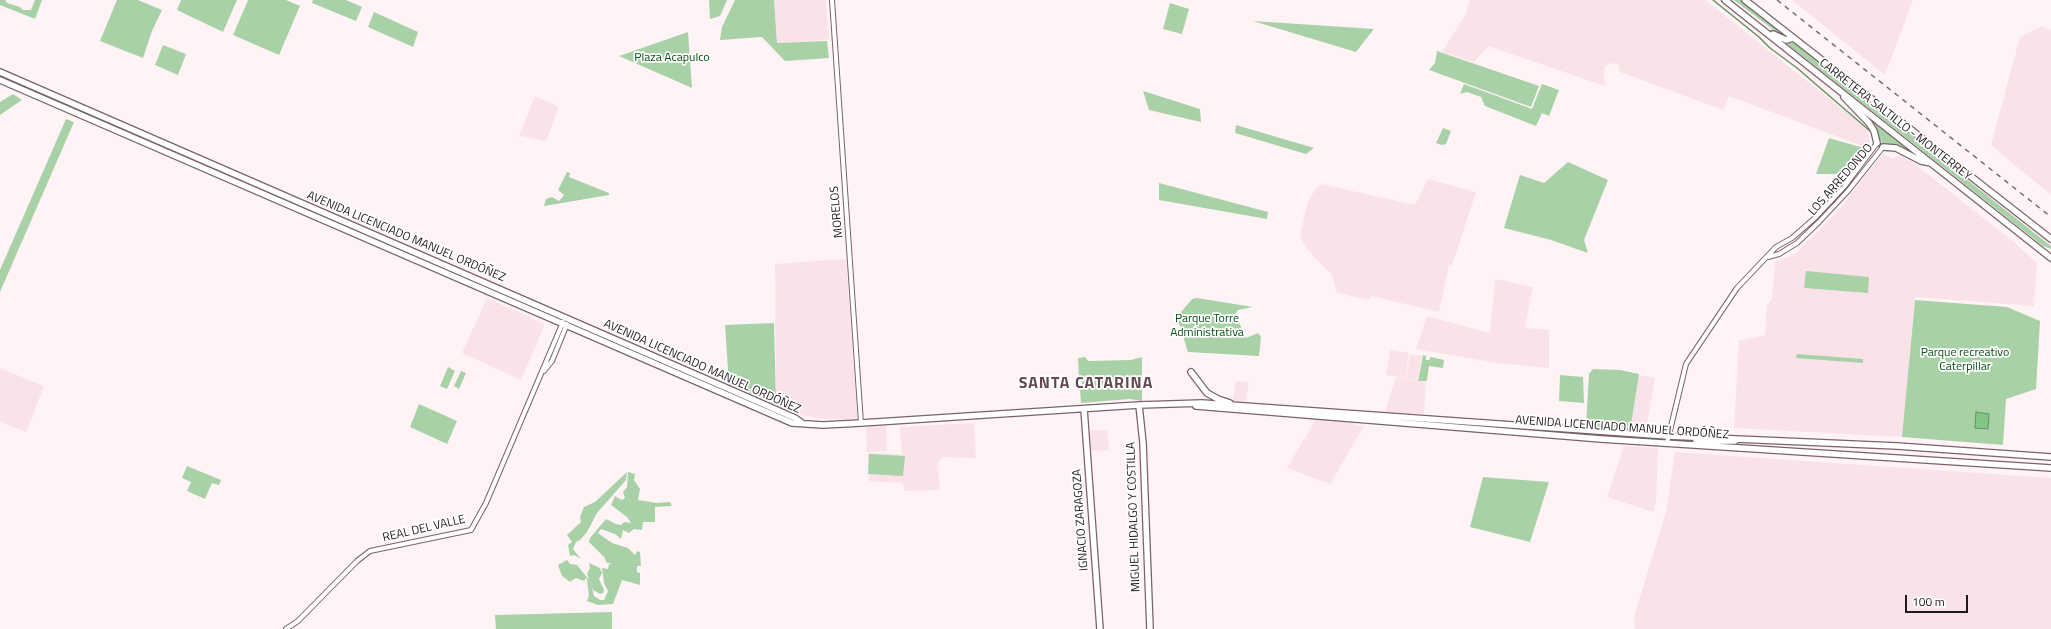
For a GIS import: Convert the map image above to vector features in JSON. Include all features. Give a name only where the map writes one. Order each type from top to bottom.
[{"type":"main road","name":"CARRETERA SALTILLO - MONTERREY","points":[[1745,0],[2051,239]]},
{"type":"main road","name":"CARRETERA SALTILLO - MONTERREY","points":[[1727,1],[2051,258]]},
{"type":"main road","points":[[1727,1],[1746,13],[1777,37],[1786,40],[1793,38]]},
{"type":"main road","name":"AVENIDA LICENCIADO MANUEL ORDÓÑEZ","points":[[0,72],[774,409],[802,423]]},
{"type":"main road","name":"AVENIDA LICENCIADO MANUEL ORDÓÑEZ","points":[[0,80],[789,422],[822,425],[1138,405],[1193,405],[1248,411],[1471,428],[1554,428],[1668,436],[1904,446],[2051,457]]},
{"type":"main road","points":[[1840,92],[1869,123],[1874,131],[1876,143]]},
{"type":"main road","points":[[1883,147],[1896,148],[1921,160],[1933,163]]},
{"type":"main road","points":[[487,291],[508,293],[509,301],[526,301]]},
{"type":"main road","points":[[1190,372],[1203,389],[1212,396],[1248,407]]},
{"type":"main road","name":"AVENIDA LICENCIADO MANUEL ORDÓÑEZ","points":[[1193,405],[1202,403],[1517,428],[1566,436],[1601,439],[2051,468]]},
{"type":"main road","name":"MIGUEL HIDALGO Y COSTILLA","points":[[1138,405],[1143,443],[1150,629]]},
{"type":"main road","name":"IGNACIO ZARAGOZA","points":[[1084,409],[1100,629]]},
{"type":"main road","points":[[1471,428],[1480,434]]},
{"type":"main road","points":[[1554,428],[1566,436],[1574,433],[1594,434],[1603,432]]},
{"type":"main road","points":[[1601,439],[1618,436],[1663,440],[1668,436]]},
{"type":"main road","points":[[1667,443],[1672,440],[1728,442],[1747,439]]},
{"type":"main road","points":[[2040,467],[2041,456]]},
{"type":"street","name":"MORELOS","points":[[832,0],[861,423]]},
{"type":"street","name":"LOS ARREDONDO","points":[[1767,257],[1776,248],[1792,238],[1816,217],[1844,187],[1876,143]]},
{"type":"street","name":"LOS ARREDONDO","points":[[1767,257],[1779,254],[1797,243],[1848,191],[1883,147]]},
{"type":"street","points":[[1667,443],[1686,364],[1737,288],[1767,257]]},
{"type":"street","name":"REAL DEL VALLE","points":[[286,629],[298,621],[357,560],[370,551],[471,530],[486,503],[555,340],[567,319]]},
{"type":"street","name":"REAL DEL VALLE","points":[[543,371],[549,367],[560,342],[564,325]]},
{"type":"street","points":[[555,340],[560,342]]},
{"type":"shaded area","points":[[774,0],[826,0],[829,40],[777,43]]},
{"type":"shaded area","points":[[1470,0],[1705,0],[1868,130],[1870,143],[1868,148],[1729,96],[1723,110],[1620,72],[1618,64],[1613,63],[1605,66],[1605,86],[1488,46],[1474,62],[1442,52],[1466,14]]},
{"type":"shaded area","points":[[1792,0],[1913,0],[1885,75]]},
{"type":"shaded area","points":[[2042,26],[2051,30],[2051,195],[1991,145],[2020,37]]},
{"type":"shaded area","points":[[535,96],[559,107],[546,141],[519,136]]},
{"type":"shaded area","points":[[1883,153],[1892,159],[1901,154],[1907,160],[1911,161],[2013,241],[2037,263],[2034,306],[1915,297],[1902,437],[1734,428],[1739,341],[1765,335],[1767,305],[1772,299],[1775,262],[1794,255],[1836,213]]},
{"type":"shaded area","points":[[1428,179],[1476,192],[1452,265],[1449,265],[1439,312],[1371,296],[1369,300],[1337,293],[1332,275],[1307,249],[1300,236],[1308,201],[1317,187],[1322,184],[1415,205]]},
{"type":"shaded area","points":[[846,259],[857,416],[855,419],[825,419],[800,415],[776,401],[775,264]]},
{"type":"shaded area","points":[[1495,279],[1533,287],[1525,328],[1549,330],[1549,368],[1496,363],[1416,349],[1427,316],[1490,333]]},
{"type":"shaded area","points":[[487,298],[545,324],[521,380],[462,353]]},
{"type":"shaded area","points":[[1390,350],[1409,353],[1405,378],[1386,375]]},
{"type":"shaded area","points":[[1410,354],[1422,356],[1417,380],[1406,378]]},
{"type":"shaded area","points":[[0,368],[44,386],[26,432],[0,422]]},
{"type":"shaded area","points":[[1638,375],[1655,378],[1646,429],[1631,428]]},
{"type":"shaded area","points":[[1396,377],[1426,382],[1424,414],[1385,412]]},
{"type":"shaded area","points":[[1236,381],[1249,382],[1246,402],[1233,401]]},
{"type":"shaded area","points":[[1976,412],[1989,414],[1988,429],[1975,428]]},
{"type":"shaded area","points":[[1316,419],[1354,422],[1355,426],[1364,426],[1330,484],[1287,468]]},
{"type":"shaded area","points":[[974,423],[976,458],[943,457],[938,463],[940,490],[905,491],[902,483],[869,481],[868,453],[902,454],[900,427]]},
{"type":"shaded area","points":[[886,426],[887,451],[867,452],[866,427]]},
{"type":"shaded area","points":[[1107,430],[1109,450],[1091,451],[1089,431]]},
{"type":"shaded area","points":[[1624,446],[1658,448],[1656,502],[1653,512],[1607,497]]},
{"type":"shaded area","points":[[1675,452],[2051,478],[2051,629],[1635,629],[1634,617],[1666,512]]},
{"type":"green space","points":[[0,0],[5,0],[7,3],[20,7],[23,10],[31,10],[35,0],[42,0],[35,19],[0,5]]},
{"type":"green space","points":[[117,0],[138,0],[162,10],[152,31],[143,58],[100,41]]},
{"type":"green space","points":[[181,0],[237,0],[223,32],[177,10]]},
{"type":"green space","points":[[248,0],[286,0],[300,6],[279,55],[233,35]]},
{"type":"green space","points":[[313,0],[346,0],[362,7],[356,21],[312,3]]},
{"type":"green space","points":[[709,0],[727,0],[720,16],[710,19]]},
{"type":"green space","points":[[735,0],[774,0],[777,43],[827,41],[829,58],[785,61],[762,37],[720,40],[722,27]]},
{"type":"green space","points":[[1734,0],[1741,0],[1782,32],[1783,35],[1779,34]]},
{"type":"green space","points":[[1170,3],[1189,9],[1182,34],[1163,29]]},
{"type":"green space","points":[[374,12],[418,32],[413,47],[368,27]]},
{"type":"green space","points":[[1253,21],[1374,29],[1356,52]]},
{"type":"green space","name":"Plaza Acapulco","points":[[688,32],[692,88],[619,56]]},
{"type":"green space","points":[[1793,42],[2051,246],[2051,249],[2043,246],[1786,43]]},
{"type":"green space","points":[[163,45],[186,54],[178,75],[155,65]]},
{"type":"green space","points":[[1437,51],[1539,86],[1531,107],[1429,70],[1435,63]]},
{"type":"green space","points":[[1464,84],[1532,109],[1542,84],[1559,90],[1549,116],[1542,113],[1536,126],[1485,106],[1481,97],[1467,92],[1460,94]]},
{"type":"green space","points":[[1143,91],[1200,109],[1201,122],[1149,110]]},
{"type":"green space","points":[[13,94],[22,100],[0,115],[0,102]]},
{"type":"green space","points":[[1853,105],[1916,156],[1893,144],[1884,145]]},
{"type":"green space","points":[[66,119],[74,122],[0,292],[0,270]]},
{"type":"green space","points":[[1236,125],[1314,148],[1306,154],[1235,133]]},
{"type":"green space","points":[[1443,128],[1451,131],[1446,144],[1442,145],[1436,143]]},
{"type":"green space","points":[[1829,138],[1867,149],[1854,168],[1835,174],[1816,174]]},
{"type":"green space","points":[[1568,162],[1608,180],[1584,240],[1588,253],[1551,240],[1504,228],[1520,175],[1544,183]]},
{"type":"green space","points":[[567,172],[570,173],[569,177],[609,193],[609,195],[544,206],[546,199],[552,197],[559,201],[564,195],[558,190]]},
{"type":"green space","points":[[1159,183],[1268,212],[1267,219],[1159,200]]},
{"type":"green space","points":[[1806,271],[1869,277],[1868,293],[1804,288]]},
{"type":"green space","name":"Parque Torre Administrativa","points":[[1197,298],[1253,307],[1238,310],[1235,314],[1246,338],[1258,333],[1261,337],[1259,356],[1188,352],[1177,317],[1192,299]]},
{"type":"green space","name":"Parque recreativo Caterpillar","points":[[1915,300],[2007,307],[2040,321],[2036,389],[2006,399],[2003,445],[1902,437]]},
{"type":"green space","points":[[774,323],[776,404],[729,384],[725,325]]},
{"type":"green space","points":[[1797,354],[1863,359],[1863,363],[1796,358]]},
{"type":"green space","points":[[1423,355],[1426,356],[1426,360],[1429,360],[1431,357],[1444,360],[1443,368],[1429,366],[1427,381],[1418,381]]},
{"type":"green space","points":[[1085,357],[1088,361],[1131,360],[1142,357],[1142,401],[1130,399],[1081,403],[1080,390],[1082,389],[1082,378],[1079,378],[1078,358]]},
{"type":"green space","points":[[448,367],[455,371],[447,389],[440,386]]},
{"type":"green space","points":[[1593,369],[1620,370],[1639,374],[1630,431],[1586,427],[1589,374]]},
{"type":"green space","points":[[461,371],[466,373],[459,389],[454,386]]},
{"type":"green space","points":[[1560,375],[1583,377],[1584,403],[1559,401]]},
{"type":"green space","points":[[419,404],[457,421],[447,444],[410,427]]},
{"type":"green space","points":[[869,454],[905,456],[903,476],[868,474]]},
{"type":"green space","points":[[187,466],[221,480],[219,485],[212,483],[205,499],[187,491],[191,482],[182,478]]},
{"type":"green space","points":[[627,472],[626,480],[597,513],[587,532],[580,540],[576,542],[573,549],[581,559],[574,555],[570,556],[568,545],[572,542],[567,535],[581,522],[580,517],[584,507],[595,502]]},
{"type":"green space","points":[[628,472],[635,474],[634,480],[640,489],[638,500],[657,503],[670,502],[672,506],[655,507],[655,522],[643,522],[642,530],[634,529],[629,533],[623,530],[621,539],[615,534],[601,529],[598,533],[612,543],[628,548],[635,555],[637,551],[640,552],[641,566],[637,566],[637,572],[640,573],[640,585],[622,580],[613,604],[598,605],[587,601],[589,596],[586,578],[584,581],[576,578],[570,582],[562,576],[558,565],[567,560],[570,564],[577,565],[590,581],[594,596],[600,600],[604,600],[608,591],[604,583],[602,568],[608,569],[609,564],[613,563],[607,563],[604,557],[589,542],[590,538],[606,519],[621,525],[624,522],[631,523],[627,517],[611,505],[615,496],[622,500],[625,498],[623,492],[627,487]]},
{"type":"green space","points":[[1483,477],[1549,482],[1530,542],[1470,527]]},
{"type":"green space","points":[[589,563],[600,568],[602,573],[599,579],[604,590],[603,593],[600,594],[593,590],[587,574],[590,568]]},
{"type":"green space","points":[[612,612],[612,629],[496,629],[495,615]]},
{"type":"waterway","points":[[1713,0],[1759,37],[1770,48],[1797,68],[1870,131]]},
{"type":"railway","points":[[1777,0],[2051,217]]},
{"type":"district","name":"SANTA CATARINA","points":[[1086,384]]}]
